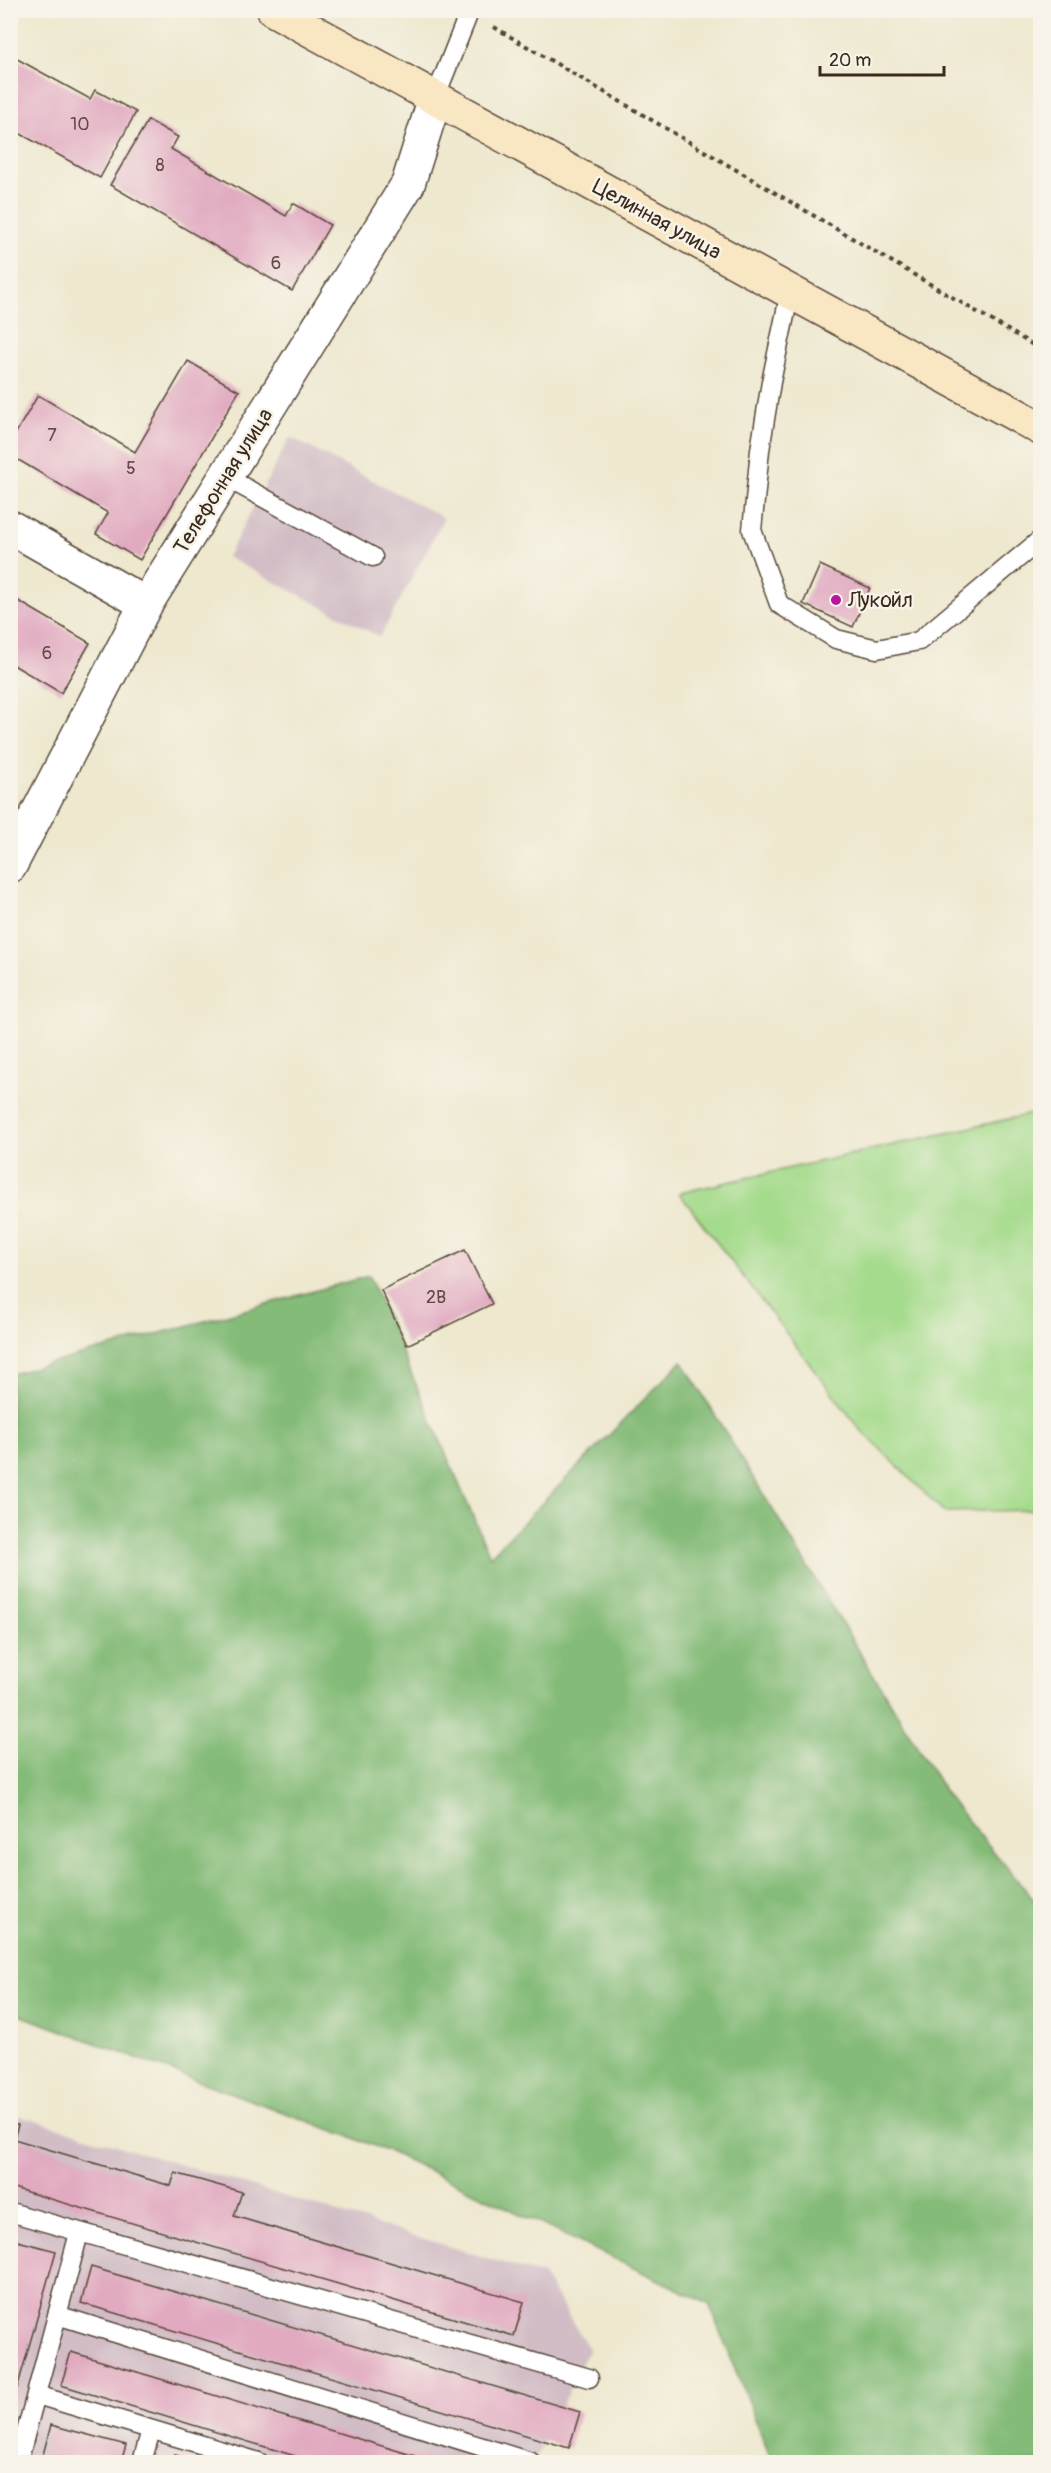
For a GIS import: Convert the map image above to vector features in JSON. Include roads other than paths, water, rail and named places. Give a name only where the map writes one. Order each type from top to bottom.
[{"type":"main road","name":"Целинная улица","points":[[274,10],[1041,428]]},
{"type":"street","name":"Телефонная улица","points":[[10,866],[146,604],[408,184],[435,98]]},
{"type":"street","points":[[10,527],[146,604]]},
{"type":"lane","points":[[435,98],[469,11]]},
{"type":"lane","points":[[790,292],[771,382],[760,450],[752,530],[779,604],[836,639],[877,649],[919,641],[1041,540]]},
{"type":"lane","points":[[225,477],[373,557]]},
{"type":"lane","points":[[10,2212],[589,2378]]},
{"type":"lane","points":[[18,2463],[79,2233]]},
{"type":"lane","points":[[57,2315],[531,2463]]},
{"type":"lane","points":[[37,2395],[259,2463]]},
{"type":"lane","points":[[142,2463],[151,2430]]},
{"type":"place","name":"Лукойл","points":[[836,600]]}]
